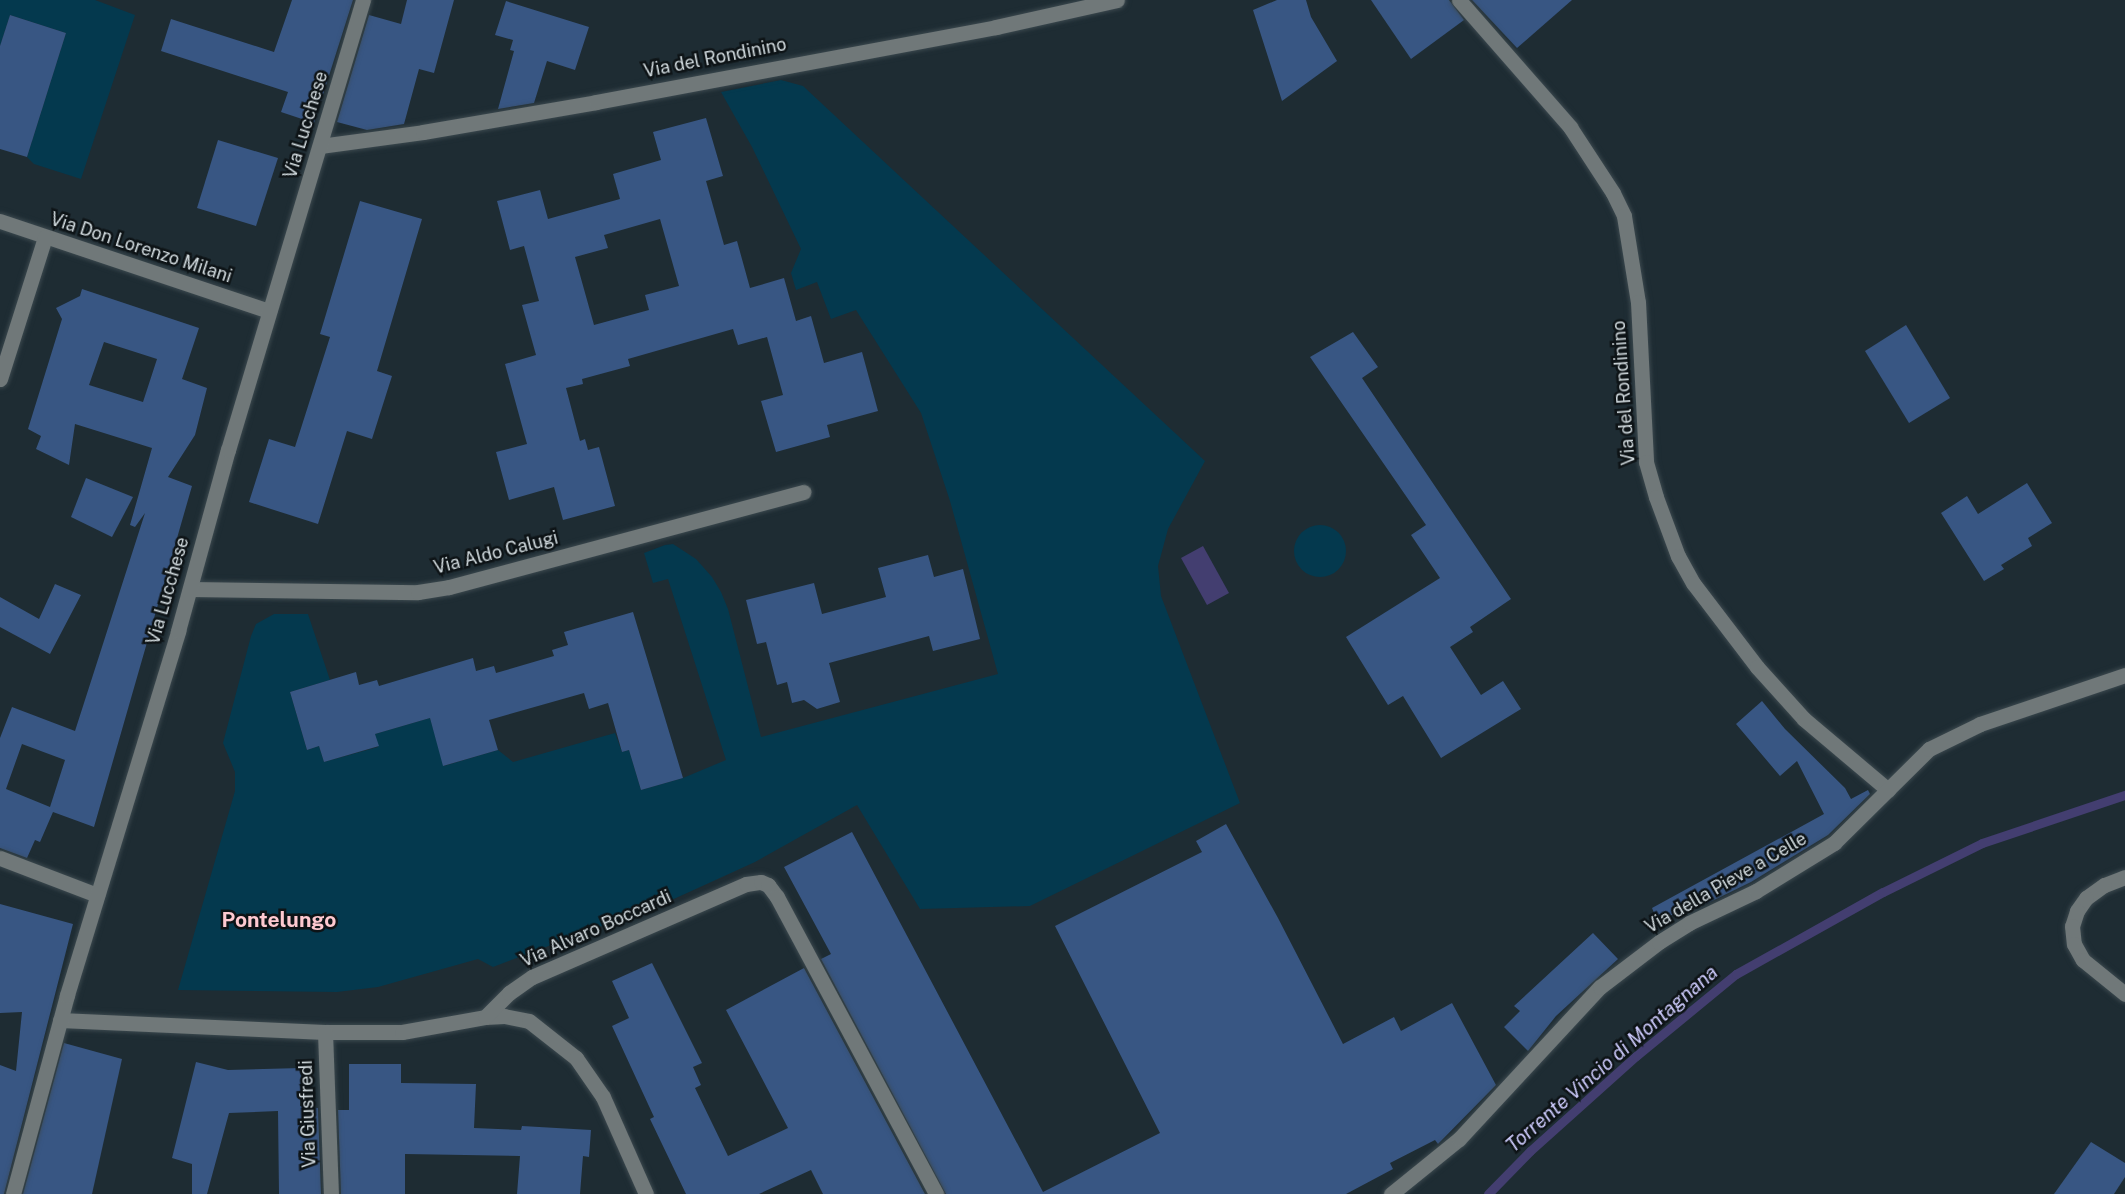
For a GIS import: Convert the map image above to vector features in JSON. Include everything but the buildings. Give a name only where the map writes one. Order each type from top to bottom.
[{"type":"street","name":"Via Lucchese","points":[[13,1194],[60,1020],[190,590],[269,311],[363,0]]},
{"type":"street","name":"Via del Rondinino","points":[[320,146],[423,132],[596,102],[996,27],[1117,0]]},
{"type":"street","name":"Via del Rondinino","points":[[1459,0],[1570,127],[1602,174],[1624,216],[1638,302],[1646,462],[1656,497],[1678,556],[1693,583],[1757,667],[1804,719],[1888,790]]},
{"type":"street","name":"Via Don Lorenzo Milani","points":[[0,221],[269,311]]},
{"type":"street","points":[[0,380],[45,237]]},
{"type":"street","name":"Via Aldo Calugi","points":[[190,590],[418,592],[449,587],[804,492]]},
{"type":"street","name":"Via della Pieve a Celle","points":[[1391,1194],[1459,1139],[1575,1012],[1625,967],[1689,923],[1756,891],[1834,843],[1913,763],[1945,739],[2039,702],[2125,675]]},
{"type":"street","points":[[0,858],[97,895]]},
{"type":"street","points":[[2125,877],[2104,885],[2086,898],[2076,911],[2072,926],[2074,944],[2083,960],[2125,994]]},
{"type":"street","name":"Via Alvaro Boccardi","points":[[485,1017],[509,993],[532,977],[737,888],[761,882],[768,885],[777,897],[936,1194]]},
{"type":"street","points":[[60,1020],[325,1032],[402,1032],[485,1017],[504,1016],[529,1021],[576,1058],[603,1097],[646,1194]]},
{"type":"street","name":"Via Giusfredi","points":[[325,1032],[331,1194]]},
{"type":"shaded area","points":[[0,0],[95,0],[135,15],[81,179],[34,164],[27,157],[66,33],[10,15],[0,46]]},
{"type":"shaded area","points":[[781,80],[803,86],[1205,461],[1168,529],[1158,566],[1161,596],[1240,803],[1030,906],[920,909],[857,805],[755,862],[676,898],[493,967],[478,959],[378,987],[337,992],[178,990],[235,791],[235,772],[223,743],[251,636],[256,624],[274,614],[308,614],[330,680],[290,692],[307,750],[319,746],[324,762],[378,747],[375,734],[430,718],[444,766],[498,750],[513,762],[615,733],[622,752],[629,750],[641,790],[683,778],[726,760],[668,579],[653,583],[644,553],[665,545],[673,544],[696,559],[712,577],[721,592],[728,609],[761,737],[998,674],[950,501],[921,413],[856,310],[831,319],[817,282],[796,290],[791,273],[801,249],[752,147],[721,92]]},
{"type":"shaded area","points":[[1320,525],[1330,527],[1338,533],[1344,541],[1346,551],[1344,561],[1338,569],[1330,575],[1320,577],[1310,575],[1302,569],[1296,561],[1294,551],[1296,541],[1302,533],[1310,527]]},
{"type":"shaded area","points":[[1203,546],[1229,593],[1207,605],[1181,558]]},
{"type":"waterway","name":"Torrente Vincio di Montagnana","points":[[1488,1194],[1530,1151],[1636,1056],[1736,974],[1883,892],[1982,843],[2125,795]]},
{"type":"district","name":"Pontelungo","points":[[279,920]]}]
